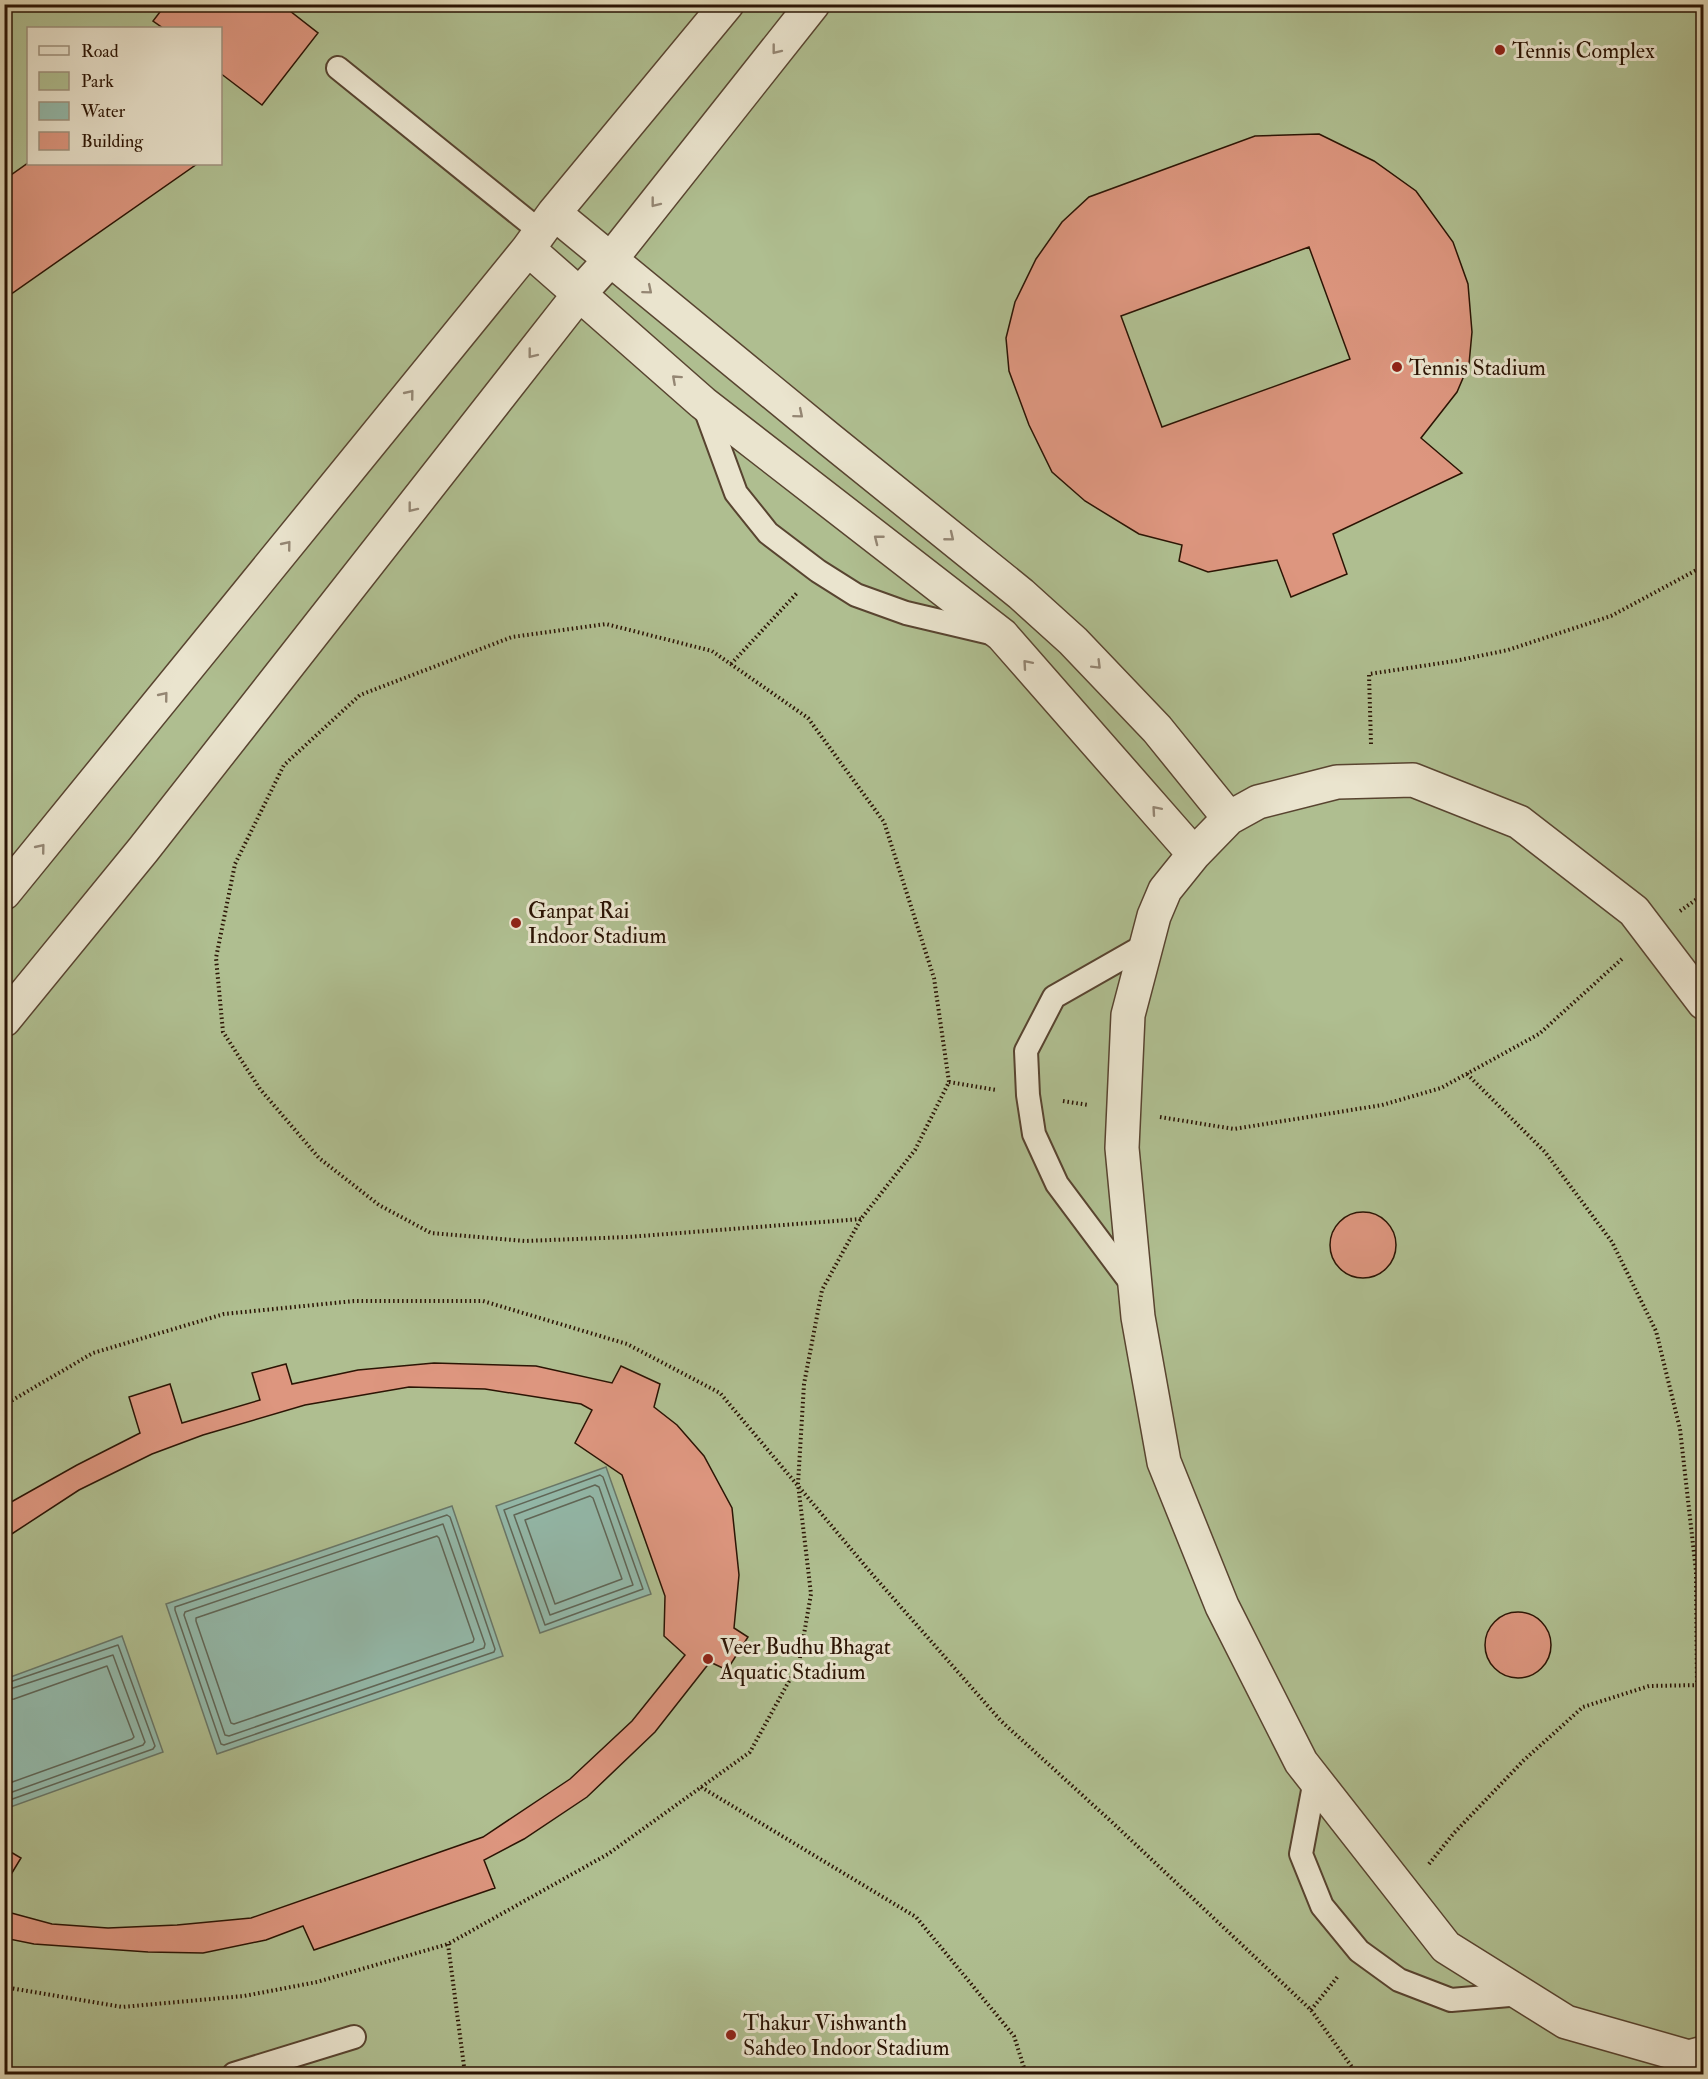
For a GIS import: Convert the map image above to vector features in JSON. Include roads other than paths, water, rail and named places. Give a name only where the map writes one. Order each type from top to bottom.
[{"type":"street","points":[[4,894],[727,4]]},
{"type":"street","points":[[4,1020],[151,840],[580,293],[611,259],[813,4]]},
{"type":"street","points":[[541,231],[611,259],[1021,594],[1073,641],[1157,729],[1229,818]]},
{"type":"street","points":[[541,231],[580,293],[704,403],[1002,635],[1194,854]]},
{"type":"street","points":[[1696,2062],[1566,2022],[1446,1947],[1301,1762],[1222,1606],[1164,1462],[1138,1317],[1122,1148],[1128,1015],[1154,916],[1165,890],[1194,854],[1229,818],[1258,802],[1337,782],[1413,780],[1519,822],[1634,911],[1704,1003]]},
{"type":"lane","points":[[338,68],[541,231]]},
{"type":"lane","points":[[704,403],[736,493],[768,533],[818,571],[856,595],[906,614],[1002,635]]},
{"type":"lane","points":[[1135,1289],[1058,1184],[1034,1134],[1028,1095],[1026,1051],[1054,997],[1147,944]]},
{"type":"lane","points":[[1315,1780],[1301,1854],[1322,1906],[1359,1951],[1399,1980],[1451,2000],[1521,1994]]},
{"type":"lane","points":[[234,2074],[354,2037]]},
{"type":"water","points":[[606,1467],[651,1594],[540,1633],[496,1506]]},
{"type":"water","points":[[452,1506],[503,1656],[217,1754],[166,1604]]},
{"type":"water","points":[[122,1636],[163,1752],[5,1809],[5,1679]]},
{"type":"place","name":"Tennis Complex","points":[[1500,50]]},
{"type":"place","name":"Tennis Stadium","points":[[1397,367]]},
{"type":"place","name":"Ganpat Rai Indoor Stadium","points":[[516,923]]},
{"type":"place","name":"Veer Budhu Bhagat Aquatic Stadium","points":[[708,1659]]},
{"type":"place","name":"Thakur Vishwanth Sahdeo Indoor Stadium","points":[[731,2035]]}]
